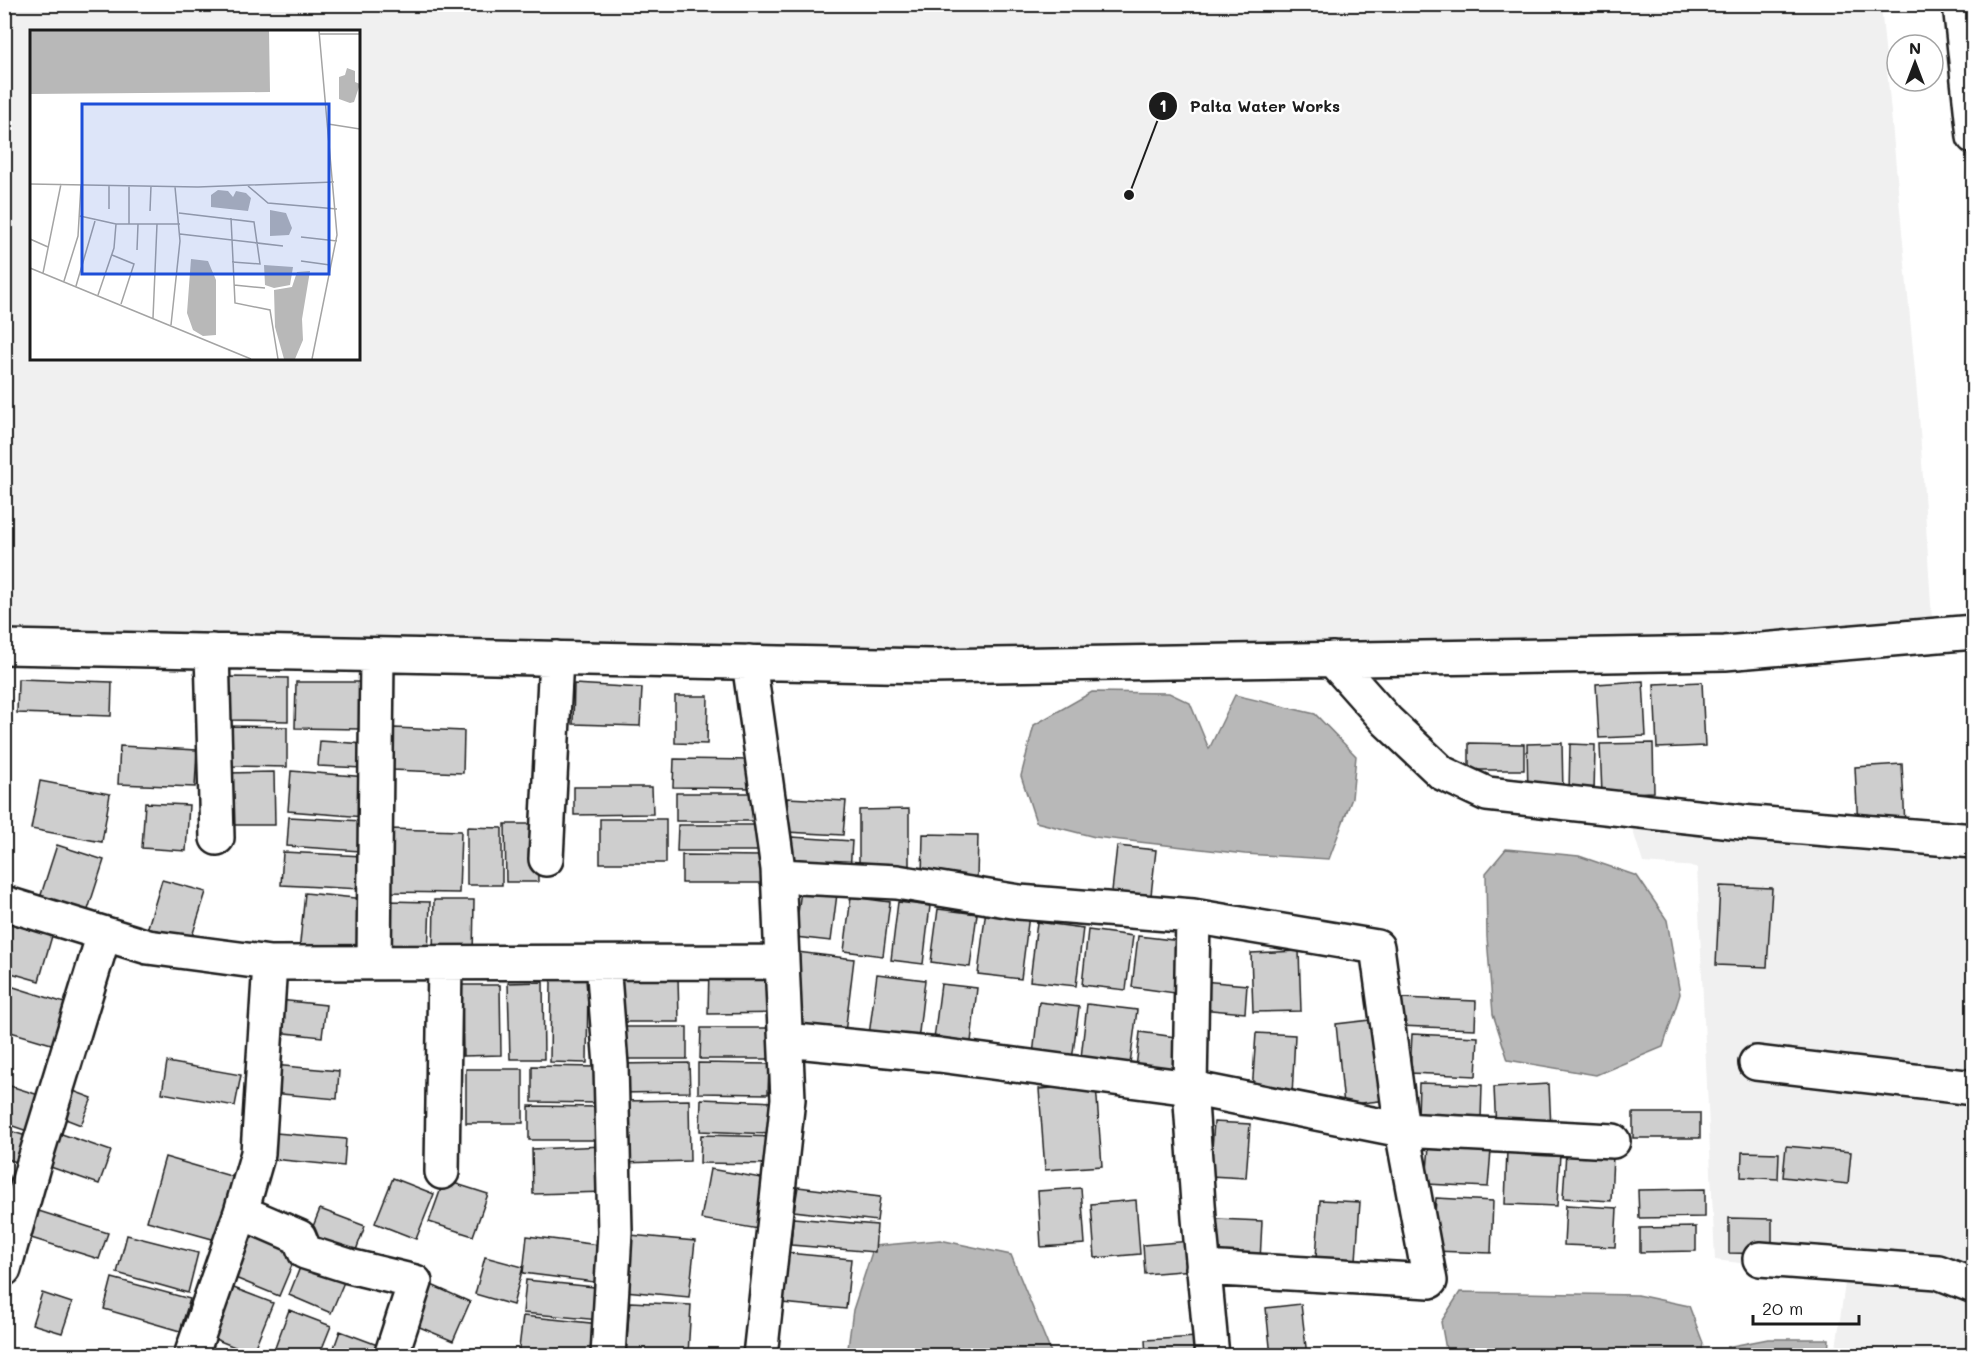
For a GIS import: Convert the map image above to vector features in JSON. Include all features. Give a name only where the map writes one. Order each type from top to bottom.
[{"type":"street","points":[[1960,4],[1974,136]]},
{"type":"street","points":[[4,647],[930,666],[1725,653],[1974,632]]},
{"type":"street","points":[[212,651],[217,838]]},
{"type":"street","points":[[374,963],[377,655]]},
{"type":"street","points":[[546,859],[556,658]]},
{"type":"street","points":[[1332,659],[1387,721],[1442,773],[1487,794],[1741,822],[1974,841]]},
{"type":"street","points":[[749,662],[779,876],[788,1099],[760,1356]]},
{"type":"street","points":[[779,876],[897,882],[1019,902],[1192,916],[1377,947],[1402,1130],[1430,1281],[1203,1268]]},
{"type":"street","points":[[4,903],[148,947],[270,963],[783,962]]},
{"type":"street","points":[[1192,916],[1190,1088],[1212,1356]]},
{"type":"street","points":[[4,1269],[104,934]]},
{"type":"street","points":[[192,1356],[241,1212],[258,1153],[270,963]]},
{"type":"street","points":[[441,1172],[445,963]]},
{"type":"street","points":[[603,963],[611,1065],[615,1232],[608,1356]]},
{"type":"street","points":[[786,1040],[939,1055],[1190,1088],[1402,1130],[1613,1142]]},
{"type":"street","points":[[1756,1064],[1974,1088]]},
{"type":"street","points":[[241,1212],[299,1237],[305,1252],[349,1266],[415,1282],[391,1356]]},
{"type":"street","points":[[1760,1259],[1938,1272],[1974,1286]]},
{"type":"shaded area","points":[[5,5],[1881,5],[1885,48],[1885,93],[1889,93],[1919,415],[1932,620],[1667,641],[873,654],[5,631]]},
{"type":"shaded area","points":[[1092,692],[1169,693],[1190,703],[1209,749],[1235,695],[1315,714],[1356,756],[1352,798],[1329,859],[1245,854],[1095,837],[1036,822],[1021,776],[1034,725]]},
{"type":"shaded area","points":[[1630,821],[1973,846],[1974,1327],[1968,1355],[1835,1355],[1846,1276],[1715,1260],[1697,867],[1643,863]]},
{"type":"shaded area","points":[[1506,849],[1579,856],[1637,876],[1667,920],[1680,994],[1663,1047],[1596,1075],[1508,1060],[1493,1014],[1487,937],[1486,873]]},
{"type":"shaded area","points":[[940,1240],[1011,1255],[1052,1355],[847,1356],[853,1310],[874,1246]]},
{"type":"shaded area","points":[[1460,1292],[1637,1295],[1689,1306],[1703,1343],[1701,1355],[1447,1355],[1441,1322]]},
{"type":"shaded area","points":[[1768,1339],[1829,1339],[1828,1355],[1725,1355],[1727,1347]]},
{"type":"building","points":[[228,677],[288,678],[288,721],[227,720]]},
{"type":"building","points":[[18,679],[112,682],[111,716],[17,713]]},
{"type":"building","points":[[1643,681],[1646,736],[1599,738],[1596,684]]},
{"type":"building","points":[[296,682],[362,682],[361,729],[295,728]]},
{"type":"building","points":[[1702,682],[1705,746],[1657,748],[1654,684]]},
{"type":"building","points":[[574,684],[642,688],[640,726],[573,724]]},
{"type":"building","points":[[675,696],[708,696],[707,744],[675,743]]},
{"type":"building","points":[[228,726],[287,727],[287,767],[228,766]]},
{"type":"building","points":[[394,728],[464,731],[463,773],[392,770]]},
{"type":"building","points":[[320,741],[366,744],[364,768],[318,766]]},
{"type":"building","points":[[1469,743],[1524,744],[1524,770],[1469,770]]},
{"type":"building","points":[[1562,743],[1563,794],[1528,794],[1527,744]]},
{"type":"building","points":[[1653,743],[1654,792],[1602,794],[1600,744]]},
{"type":"building","points":[[1570,744],[1595,745],[1594,794],[1569,793]]},
{"type":"building","points":[[120,746],[197,750],[195,787],[118,784]]},
{"type":"building","points":[[674,759],[753,760],[753,788],[673,787]]},
{"type":"building","points":[[1902,764],[1905,826],[1858,828],[1855,767]]},
{"type":"building","points":[[291,771],[367,777],[364,817],[288,811]]},
{"type":"building","points":[[274,772],[275,825],[229,825],[228,773]]},
{"type":"building","points":[[40,781],[110,794],[102,842],[31,829]]},
{"type":"building","points":[[574,787],[652,787],[653,814],[574,815]]},
{"type":"building","points":[[676,793],[759,793],[759,821],[676,821]]},
{"type":"building","points":[[787,798],[846,801],[843,835],[786,832]]},
{"type":"building","points":[[145,803],[189,805],[186,851],[142,848]]},
{"type":"building","points":[[909,809],[909,873],[859,873],[859,810]]},
{"type":"building","points":[[289,817],[362,821],[360,851],[287,846]]},
{"type":"building","points":[[600,819],[666,819],[666,863],[600,863]]},
{"type":"building","points":[[505,824],[537,824],[538,882],[506,882]]},
{"type":"building","points":[[678,825],[760,825],[759,851],[677,851]]},
{"type":"building","points":[[467,827],[502,828],[502,885],[467,885]]},
{"type":"building","points":[[388,829],[461,831],[459,893],[387,892]]},
{"type":"building","points":[[923,834],[978,835],[977,879],[922,878]]},
{"type":"building","points":[[792,837],[852,841],[850,871],[790,867]]},
{"type":"building","points":[[57,845],[104,860],[85,919],[39,901]]},
{"type":"building","points":[[1117,846],[1156,850],[1150,904],[1111,900]]},
{"type":"building","points":[[283,852],[363,856],[362,889],[281,885]]},
{"type":"building","points":[[682,855],[761,856],[761,883],[682,883]]},
{"type":"building","points":[[162,880],[206,892],[189,946],[145,937]]},
{"type":"building","points":[[1720,886],[1772,888],[1767,967],[1716,965]]},
{"type":"building","points":[[801,890],[837,894],[831,941],[795,937]]},
{"type":"building","points":[[305,893],[365,899],[358,958],[299,952]]},
{"type":"building","points":[[851,897],[890,902],[883,956],[844,951]]},
{"type":"building","points":[[434,900],[474,900],[473,957],[433,956]]},
{"type":"building","points":[[387,901],[430,902],[428,956],[385,954]]},
{"type":"building","points":[[898,902],[930,906],[923,964],[891,960]]},
{"type":"building","points":[[938,909],[977,914],[970,967],[931,962]]},
{"type":"building","points":[[986,909],[1029,915],[1021,979],[978,974]]},
{"type":"building","points":[[4,914],[54,929],[39,981],[4,971]]},
{"type":"building","points":[[1037,922],[1083,928],[1076,986],[1030,981]]},
{"type":"building","points":[[1088,930],[1133,936],[1126,990],[1082,985]]},
{"type":"building","points":[[1138,936],[1181,941],[1175,993],[1132,987]]},
{"type":"building","points":[[1299,951],[1301,1011],[1253,1012],[1251,953]]},
{"type":"building","points":[[797,952],[854,959],[845,1033],[788,1027]]},
{"type":"building","points":[[779,965],[781,1013],[708,1014],[709,968]]},
{"type":"building","points":[[877,974],[925,980],[918,1041],[869,1035]]},
{"type":"building","points":[[678,977],[679,1022],[611,1022],[611,978]]},
{"type":"building","points":[[551,980],[588,980],[587,1063],[550,1062]]},
{"type":"building","points":[[1202,981],[1247,985],[1245,1013],[1200,1009]]},
{"type":"building","points":[[543,982],[544,1059],[510,1059],[508,983]]},
{"type":"building","points":[[4,984],[71,1005],[58,1046],[4,1030]]},
{"type":"building","points":[[941,984],[977,988],[970,1051],[933,1047]]},
{"type":"building","points":[[462,985],[500,985],[501,1055],[463,1056]]},
{"type":"building","points":[[1400,998],[1476,1001],[1475,1029],[1399,1026]]},
{"type":"building","points":[[279,1000],[326,1005],[322,1037],[276,1032]]},
{"type":"building","points":[[1039,1002],[1079,1007],[1072,1060],[1033,1055]]},
{"type":"building","points":[[1087,1004],[1137,1010],[1130,1064],[1081,1058]]},
{"type":"building","points":[[1379,1019],[1388,1100],[1344,1105],[1336,1024]]},
{"type":"building","points":[[616,1027],[687,1027],[687,1059],[616,1059]]},
{"type":"building","points":[[701,1028],[771,1028],[771,1059],[700,1059]]},
{"type":"building","points":[[1140,1032],[1182,1038],[1177,1082],[1135,1077]]},
{"type":"building","points":[[1256,1033],[1295,1035],[1292,1096],[1252,1093]]},
{"type":"building","points":[[1412,1034],[1478,1037],[1476,1076],[1410,1073]]},
{"type":"building","points":[[167,1062],[241,1075],[235,1106],[162,1093]]},
{"type":"building","points":[[689,1063],[690,1092],[616,1093],[616,1064]]},
{"type":"building","points":[[698,1063],[769,1064],[768,1094],[698,1093]]},
{"type":"building","points":[[273,1065],[339,1071],[337,1099],[271,1093]]},
{"type":"building","points":[[532,1066],[599,1067],[599,1103],[532,1102]]},
{"type":"building","points":[[466,1069],[523,1069],[523,1123],[466,1123]]},
{"type":"building","points":[[1419,1083],[1482,1085],[1481,1119],[1418,1117]]},
{"type":"building","points":[[4,1084],[45,1097],[33,1133],[4,1123]]},
{"type":"building","points":[[1549,1084],[1551,1129],[1496,1131],[1494,1087]]},
{"type":"building","points":[[1096,1085],[1102,1166],[1045,1170],[1039,1089]]},
{"type":"building","points":[[60,1086],[92,1098],[81,1125],[50,1113]]},
{"type":"building","points":[[701,1099],[775,1102],[774,1134],[700,1131]]},
{"type":"building","points":[[689,1100],[690,1161],[622,1163],[620,1101]]},
{"type":"building","points":[[529,1106],[599,1107],[599,1140],[529,1140]]},
{"type":"building","points":[[1633,1113],[1700,1113],[1700,1138],[1633,1138]]},
{"type":"building","points":[[1214,1122],[1250,1124],[1246,1178],[1210,1176]]},
{"type":"building","points":[[4,1129],[29,1137],[20,1163],[4,1158]]},
{"type":"building","points":[[50,1130],[111,1151],[99,1184],[39,1163]]},
{"type":"building","points":[[264,1132],[346,1139],[344,1166],[262,1158]]},
{"type":"building","points":[[701,1135],[778,1137],[778,1164],[700,1163]]},
{"type":"building","points":[[604,1146],[606,1192],[533,1194],[532,1149]]},
{"type":"building","points":[[1429,1146],[1491,1150],[1488,1187],[1426,1184]]},
{"type":"building","points":[[1786,1146],[1851,1152],[1848,1184],[1783,1177]]},
{"type":"building","points":[[1507,1150],[1560,1153],[1557,1206],[1505,1204]]},
{"type":"building","points":[[1566,1152],[1613,1155],[1611,1201],[1563,1198]]},
{"type":"building","points":[[1742,1152],[1779,1153],[1778,1179],[1741,1177]]},
{"type":"building","points":[[165,1157],[234,1177],[216,1240],[147,1221]]},
{"type":"building","points":[[710,1169],[773,1180],[764,1230],[701,1219]]},
{"type":"building","points":[[393,1178],[434,1194],[416,1239],[375,1223]]},
{"type":"building","points":[[444,1180],[488,1194],[473,1236],[429,1222]]},
{"type":"building","points":[[798,1187],[880,1197],[877,1221],[794,1211]]},
{"type":"building","points":[[1081,1188],[1085,1244],[1041,1247],[1038,1191]]},
{"type":"building","points":[[1705,1189],[1705,1217],[1639,1218],[1638,1190]]},
{"type":"building","points":[[1436,1198],[1493,1201],[1491,1253],[1433,1251]]},
{"type":"building","points":[[1136,1200],[1140,1254],[1095,1258],[1091,1204]]},
{"type":"building","points":[[1320,1200],[1360,1202],[1356,1260],[1316,1258]]},
{"type":"building","points":[[1566,1205],[1617,1208],[1615,1247],[1564,1245]]},
{"type":"building","points":[[23,1206],[108,1233],[99,1259],[15,1233]]},
{"type":"building","points":[[320,1209],[365,1226],[352,1261],[306,1244]]},
{"type":"building","points":[[793,1218],[877,1225],[875,1252],[791,1245]]},
{"type":"building","points":[[1729,1218],[1772,1219],[1772,1254],[1729,1253]]},
{"type":"building","points":[[1217,1219],[1262,1221],[1260,1261],[1214,1258]]},
{"type":"building","points":[[249,1225],[300,1246],[279,1296],[228,1275]]},
{"type":"building","points":[[1696,1227],[1696,1251],[1640,1252],[1640,1228]]},
{"type":"building","points":[[127,1235],[198,1253],[188,1293],[117,1273]]},
{"type":"building","points":[[630,1235],[695,1241],[689,1297],[625,1291]]},
{"type":"building","points":[[527,1236],[607,1246],[602,1283],[523,1273]]},
{"type":"building","points":[[1191,1241],[1193,1270],[1145,1274],[1143,1245]]},
{"type":"building","points":[[787,1253],[851,1259],[846,1309],[782,1303]]},
{"type":"building","points":[[485,1257],[523,1267],[513,1305],[475,1294]]},
{"type":"building","points":[[301,1265],[344,1282],[331,1313],[289,1295]]},
{"type":"building","points":[[112,1278],[190,1299],[180,1331],[104,1309]]},
{"type":"building","points":[[526,1280],[604,1288],[600,1320],[523,1313]]},
{"type":"building","points":[[427,1283],[470,1302],[453,1341],[410,1323]]},
{"type":"building","points":[[226,1285],[273,1303],[252,1354],[205,1335]]},
{"type":"building","points":[[42,1293],[72,1303],[62,1333],[32,1324]]},
{"type":"building","points":[[630,1302],[691,1305],[688,1354],[626,1351]]},
{"type":"building","points":[[1301,1304],[1307,1356],[1271,1356],[1266,1308]]},
{"type":"building","points":[[289,1310],[331,1326],[319,1356],[272,1356]]},
{"type":"building","points":[[523,1316],[600,1324],[597,1356],[518,1356]]},
{"type":"building","points":[[340,1331],[380,1346],[376,1356],[331,1356]]},
{"type":"building","points":[[1197,1337],[1199,1356],[1146,1356],[1145,1340]]},
{"type":"place","name":"Palta Water Works","points":[[1129,195]]}]
